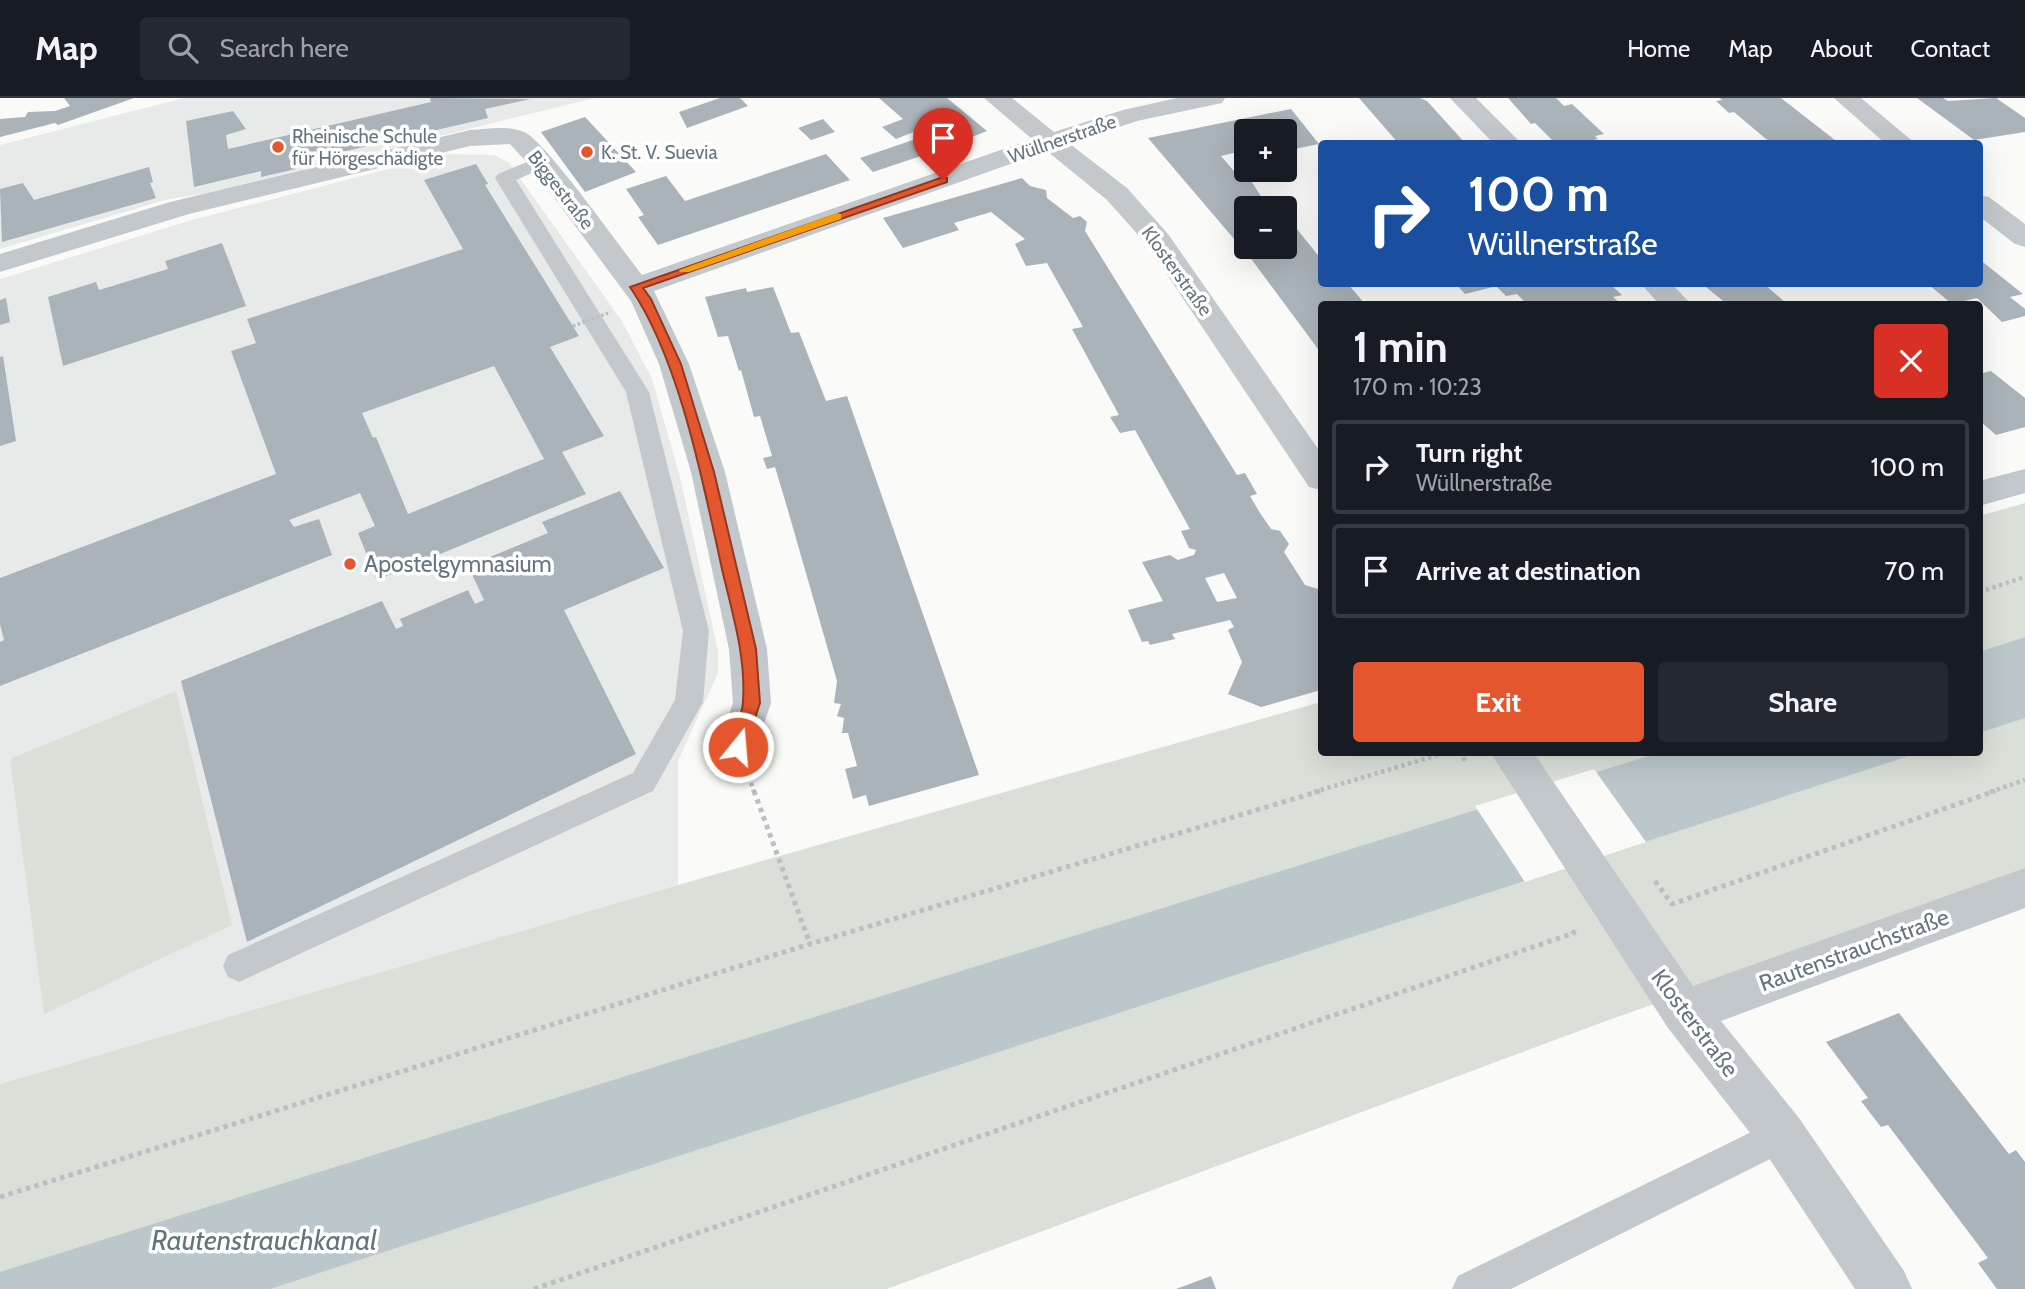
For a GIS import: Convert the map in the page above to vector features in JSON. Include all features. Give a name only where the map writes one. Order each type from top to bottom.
[{"type":"street","name":"Klosterstraße","points":[[996,98],[1117,194],[1158,240],[1318,474]]},
{"type":"street","name":"Wüllnerstraße","points":[[636,287],[1132,115],[1213,98]]},
{"type":"street","points":[[1462,98],[1505,140]]},
{"type":"street","points":[[1846,98],[1898,140]]},
{"type":"street","name":"Biggestraße","points":[[0,263],[180,208],[470,138],[501,135],[518,138],[541,162],[645,299],[674,364],[700,448],[748,649],[752,703],[738,747]]},
{"type":"street","points":[[1983,206],[2025,238]]},
{"type":"street","points":[[1658,287],[1673,301]]},
{"type":"street","points":[[1983,493],[2025,481]]},
{"type":"street","name":"Klosterstraße","points":[[1513,756],[1684,1012],[1782,1135],[1886,1289]]},
{"type":"street","name":"Rautenstrauchstraße","points":[[1684,1012],[2025,888]]},
{"type":"lane","points":[[239,966],[643,782],[689,702],[696,631],[637,392],[505,178],[541,162]]},
{"type":"lane","points":[[1471,1289],[1782,1135]]},
{"type":"path","points":[[573,326],[611,312]]},
{"type":"path","points":[[1983,591],[2025,578]]},
{"type":"path","points":[[738,747],[810,944]]},
{"type":"path","points":[[0,1197],[810,944],[1435,756]]},
{"type":"path","points":[[1651,875],[1672,904],[2025,780]]},
{"type":"path","points":[[534,1289],[1574,933],[1567,921]]},
{"type":"shaded area","points":[[184,98],[595,98],[207,193],[165,200],[0,249],[0,145]]},
{"type":"shaded area","name":"Apostelgymnasium","points":[[446,154],[494,155],[509,163],[622,321],[652,379],[680,477],[718,651],[718,673],[678,761],[678,885],[0,1084],[0,279],[192,220]]},
{"type":"shaded area","points":[[2025,503],[2025,873],[1606,1021],[887,1289],[0,1289],[0,1084],[678,885],[1318,703],[1318,756],[1983,756],[1983,515]]},
{"type":"shaded area","points":[[176,691],[232,925],[44,1014],[10,759]]},
{"type":"water","points":[[2025,637],[2025,718],[1983,732],[1983,651]]},
{"type":"water","name":"Rautenstrauchkanal","points":[[1648,756],[1909,756],[270,1289],[0,1289],[0,1272]]},
{"type":"pier","points":[[1594,769],[1646,842],[1525,882],[1475,806]]},
{"type":"building","points":[[64,98],[134,98],[58,125],[55,123],[0,137],[0,119],[25,117],[28,112],[55,111],[70,106]]},
{"type":"building","points":[[430,98],[530,99],[485,109],[488,118],[295,163],[296,169],[261,177],[261,171],[194,187],[186,121],[233,111],[246,129],[226,135],[228,149],[431,102]]},
{"type":"building","points":[[720,98],[740,98],[748,106],[687,128],[679,112]]},
{"type":"building","points":[[879,98],[947,98],[987,131],[938,150],[916,131],[896,139],[882,127],[903,119]]},
{"type":"building","points":[[1359,98],[1420,98],[1427,101],[1462,140],[1396,140]]},
{"type":"building","points":[[1508,98],[1556,98],[1564,106],[1572,104],[1604,134],[1595,136],[1598,139],[1593,140],[1552,140],[1535,123],[1531,124]]},
{"type":"building","points":[[1720,98],[1781,98],[1835,140],[1768,140],[1716,101],[1722,100]]},
{"type":"building","points":[[1917,98],[1943,98],[1948,101],[1996,98],[2025,118],[2025,132],[1974,140]]},
{"type":"building","points":[[1291,109],[1318,144],[1297,148],[1297,119],[1242,119]]},
{"type":"building","name":"K. St. V. Suevia","points":[[585,117],[636,172],[585,192],[541,132]]},
{"type":"building","points":[[823,119],[835,132],[811,140],[798,128]]},
{"type":"building","points":[[1234,121],[1234,153],[1221,156],[1234,171],[1234,182],[1252,182],[1261,196],[1234,196],[1234,239],[1148,138]]},
{"type":"building","points":[[913,140],[927,154],[873,172],[860,158]]},
{"type":"building","points":[[826,154],[850,180],[658,245],[638,217],[644,215],[626,189],[666,176],[685,201]]},
{"type":"building","points":[[476,164],[488,184],[485,185],[579,336],[550,347],[604,436],[562,452],[586,494],[377,580],[358,533],[375,526],[360,493],[289,520],[294,527],[319,519],[332,555],[0,686],[0,642],[4,640],[0,624],[0,578],[276,474],[231,351],[256,343],[247,319],[463,249],[424,180]],"holes":[[[494,366],[544,459],[408,514],[376,437],[373,438],[362,413]]]},
{"type":"building","points":[[149,167],[153,182],[150,183],[156,198],[2,242],[0,189],[23,183],[34,200]]},
{"type":"building","points":[[1022,178],[1030,186],[1046,190],[1047,198],[1073,218],[1080,216],[1087,222],[1085,231],[1237,475],[1245,473],[1257,494],[1250,496],[1260,513],[1271,529],[1280,531],[1289,544],[1284,552],[1305,585],[1318,589],[1318,691],[1261,707],[1228,694],[1242,662],[1228,630],[1234,627],[1230,620],[1172,634],[1175,639],[1150,645],[1148,641],[1142,642],[1128,610],[1163,601],[1142,562],[1170,555],[1178,560],[1194,555],[1196,550],[1189,548],[1181,531],[1190,529],[1135,430],[1120,433],[1110,417],[1119,415],[1072,329],[1083,327],[1047,263],[1026,266],[1015,244],[1025,239],[991,212],[954,223],[959,230],[903,248],[883,218]],"holes":[[[1224,573],[1237,598],[1217,602],[1205,578]]]},
{"type":"building","points":[[1297,229],[1318,255],[1318,287],[1351,287],[1362,301],[1318,301],[1318,349],[1252,260],[1297,259]]},
{"type":"building","points":[[222,243],[246,306],[63,366],[48,297],[96,282],[99,290],[168,269],[165,261]]},
{"type":"building","points":[[1983,262],[2023,294],[2010,297],[2025,309],[2025,316],[2002,322],[1977,298],[1948,301],[1932,287],[1983,287]]},
{"type":"building","points":[[773,287],[791,333],[799,332],[826,401],[847,396],[979,775],[869,806],[866,795],[853,799],[845,769],[857,766],[848,733],[842,733],[844,718],[837,716],[841,704],[834,703],[837,681],[775,467],[767,469],[763,458],[772,456],[760,416],[754,417],[728,336],[718,337],[705,297],[746,288],[747,292]]},
{"type":"building","points":[[1459,287],[1493,287],[1465,294]]},
{"type":"building","points":[[1497,287],[1613,287],[1622,295],[1613,297],[1618,301],[1524,301],[1517,294],[1506,296]]},
{"type":"building","points":[[1706,287],[1767,287],[1784,301],[1723,301]]},
{"type":"building","points":[[6,298],[10,322],[0,325],[0,300]]},
{"type":"building","points":[[3,356],[16,441],[0,446],[0,357]]},
{"type":"building","points":[[1991,371],[2025,398],[2025,427],[1996,435],[1983,424],[1983,373]]},
{"type":"building","points":[[620,491],[664,568],[564,610],[636,754],[247,942],[181,681],[382,601],[396,629],[403,626],[400,619],[468,590],[475,604],[484,600],[468,566],[548,533],[542,522]]},
{"type":"building","points":[[1899,1013],[2009,1154],[2016,1150],[2025,1162],[2025,1289],[1997,1289],[1978,1263],[1988,1258],[1888,1125],[1881,1127],[1861,1101],[1868,1098],[1826,1042]]},
{"type":"building","points":[[1211,1276],[1216,1289],[1176,1289]]},
{"type":"slow traffic","points":[[685,270],[837,217]]},
{"type":"place","name":"Rheinische Schule für Hörgeschädigte","points":[[278,147]]},
{"type":"place","name":"K. St. V. Suevia","points":[[587,152]]},
{"type":"place","name":"Apostelgymnasium","points":[[350,564]]},
{"type":"route","points":[[738,747],[752,703],[748,649],[708,472],[674,364],[645,299],[636,287],[943,180]]}]
